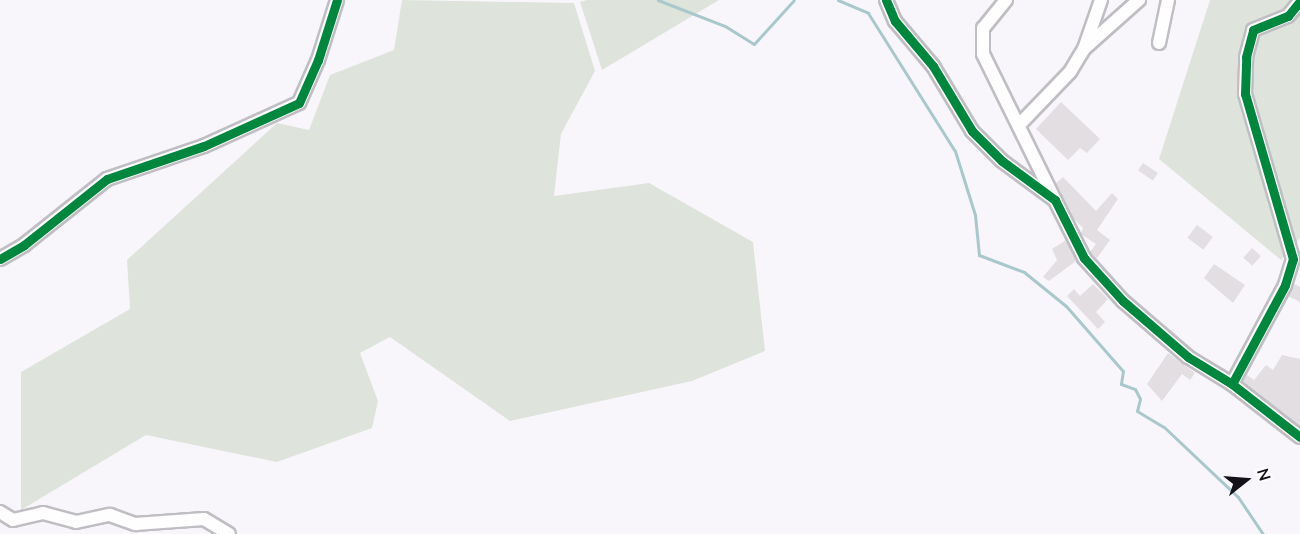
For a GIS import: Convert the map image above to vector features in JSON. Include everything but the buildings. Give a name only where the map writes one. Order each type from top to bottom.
[{"type":"street","points":[[0,259],[24,245],[107,179],[213,142],[299,103],[318,60],[337,0]]},
{"type":"street","points":[[886,0],[895,21],[933,66],[972,131],[1002,161],[1055,200]]},
{"type":"street","points":[[1006,0],[983,28],[980,40],[1084,258],[1119,296],[1188,357],[1232,384],[1300,437]]},
{"type":"street","points":[[1019,125],[1070,72],[1084,49],[1101,0]]},
{"type":"street","points":[[1084,49],[1139,0]]},
{"type":"street","points":[[1159,43],[1168,0]]},
{"type":"street","points":[[1232,384],[1285,285],[1293,259],[1245,94],[1246,57],[1253,30],[1288,16],[1300,1]]},
{"type":"street","points":[[0,513],[13,520],[44,513],[76,522],[110,515],[135,529],[204,519],[229,534]]},
{"type":"shaded area","points":[[402,0],[574,3],[595,71],[561,134],[554,196],[649,183],[753,242],[765,351],[692,381],[510,421],[390,337],[360,353],[378,401],[372,428],[277,462],[146,435],[21,510],[21,372],[130,309],[127,260],[277,123],[309,130],[330,75],[394,50]]},
{"type":"shaded area","points":[[587,0],[719,0],[602,70],[580,2]]},
{"type":"shaded area","points":[[1210,0],[1300,0],[1300,238],[1281,260],[1159,159]]},
{"type":"waterway","points":[[658,0],[725,26],[754,44],[794,0]]},
{"type":"waterway","points":[[838,0],[868,13],[955,151],[975,215],[979,255],[1024,272],[1066,306],[1123,371],[1121,384],[1135,389],[1140,399],[1137,411],[1164,427],[1238,497],[1263,534]]},
{"type":"cycle path","points":[[0,259],[24,245],[107,179],[204,146],[299,103],[318,60],[337,0]]},
{"type":"cycle path","points":[[886,0],[895,21],[933,66],[972,131],[1002,161],[1055,200],[1084,258],[1123,301],[1188,357],[1232,384],[1300,437]]},
{"type":"cycle path","points":[[1232,384],[1285,285],[1293,259],[1245,94],[1246,57],[1253,30],[1288,16],[1300,1]]}]
